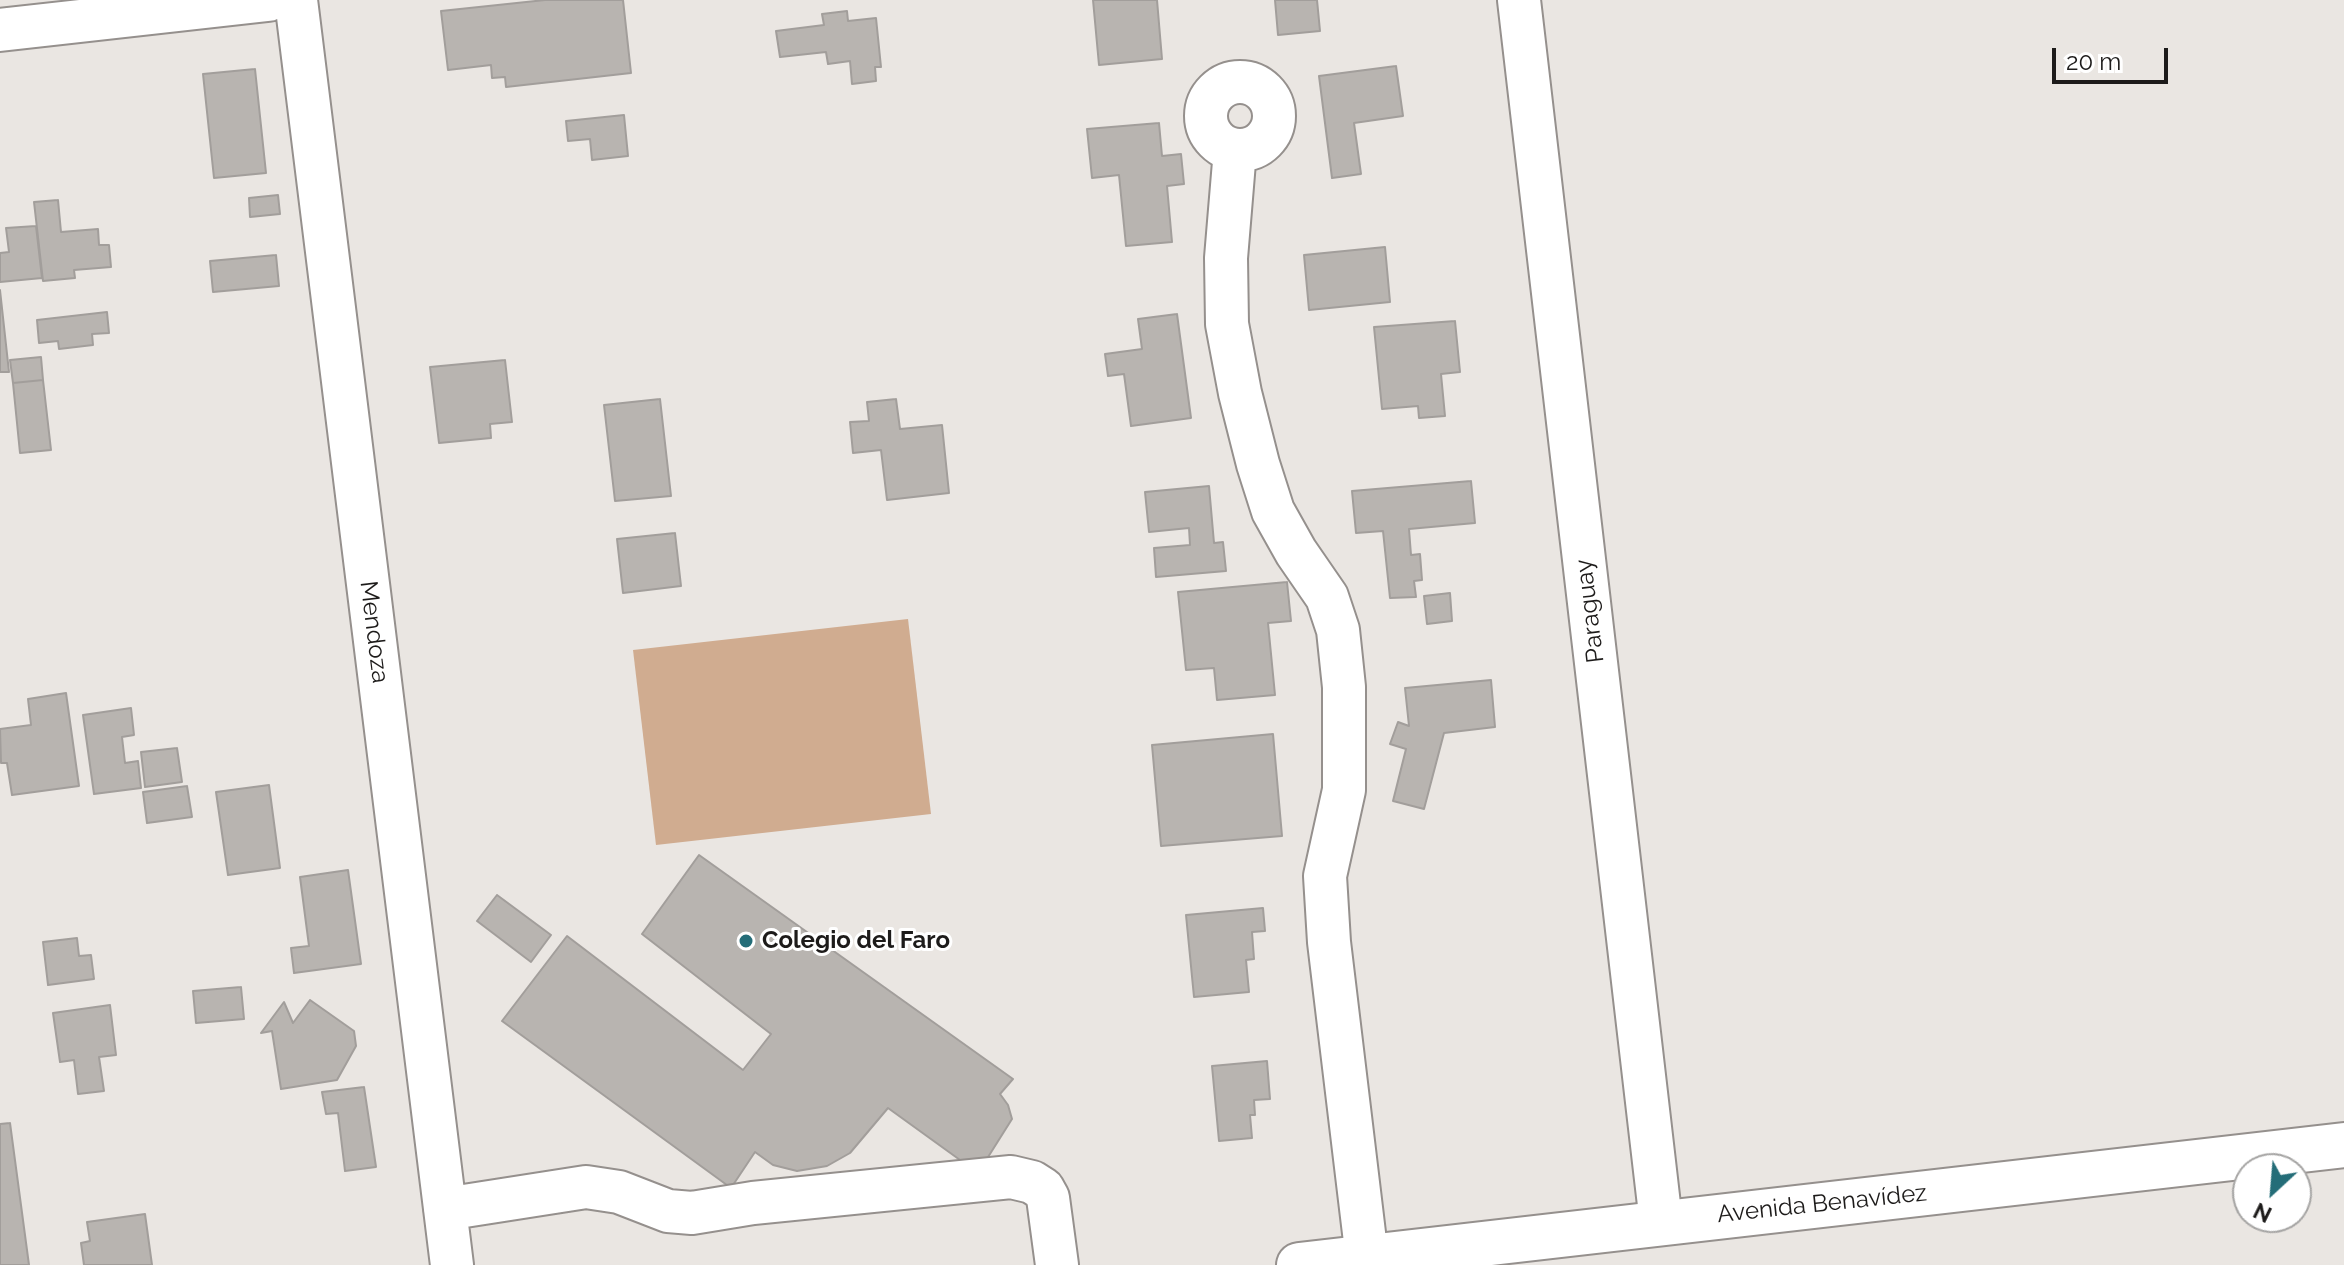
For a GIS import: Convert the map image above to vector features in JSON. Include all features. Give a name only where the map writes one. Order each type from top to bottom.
[{"type":"main road","name":"Avenida Benavídez","points":[[1299,1265],[2344,1145]]},
{"type":"street","points":[[0,30],[268,0]]},
{"type":"street","name":"Mendoza","points":[[296,0],[452,1265]]},
{"type":"street","name":"Paraguay","points":[[1519,0],[1661,1222]]},
{"type":"street","points":[[1235,150],[1226,258],[1227,324],[1240,393],[1273,511],[1327,597],[1338,630],[1344,687],[1344,790],[1325,876],[1329,942],[1367,1258]]},
{"type":"street","points":[[445,1209],[586,1187],[619,1192],[668,1211],[692,1213],[753,1203],[1011,1177],[1032,1182],[1043,1189],[1048,1198],[1057,1265]]},
{"type":"shaded area","points":[[908,619],[931,814],[656,845],[633,650]]},
{"type":"building","points":[[545,0],[623,0],[631,73],[506,87],[505,77],[492,78],[491,65],[448,70],[441,11]]},
{"type":"building","points":[[1093,0],[1157,0],[1162,59],[1099,65]]},
{"type":"building","points":[[1275,0],[1317,0],[1320,31],[1278,35]]},
{"type":"building","points":[[847,11],[848,21],[876,18],[881,67],[875,67],[876,81],[852,84],[850,61],[828,64],[826,52],[780,57],[776,31],[824,25],[822,14]]},
{"type":"building","points":[[1396,66],[1403,116],[1354,123],[1361,174],[1332,178],[1319,76]]},
{"type":"building","points":[[255,69],[266,173],[214,178],[203,74]]},
{"type":"building","points":[[624,115],[628,156],[592,160],[590,139],[568,141],[566,121]]},
{"type":"building","points":[[1159,123],[1162,156],[1181,154],[1184,184],[1167,186],[1172,242],[1126,246],[1119,175],[1092,178],[1087,129]]},
{"type":"building","points":[[278,195],[280,214],[250,217],[249,198]]},
{"type":"building","points":[[58,200],[61,232],[98,229],[99,245],[109,245],[111,267],[74,270],[75,278],[43,281],[34,202]]},
{"type":"building","points":[[36,226],[42,278],[0,282],[0,253],[9,252],[6,228]]},
{"type":"building","points":[[1385,247],[1390,302],[1309,310],[1304,255]]},
{"type":"building","points":[[276,255],[279,286],[213,292],[210,261]]},
{"type":"building","points":[[0,290],[9,372],[0,372]]},
{"type":"building","points":[[107,312],[109,333],[92,334],[93,345],[59,349],[58,341],[39,343],[37,320]]},
{"type":"building","points":[[1177,314],[1191,418],[1131,426],[1124,374],[1108,376],[1105,354],[1142,349],[1138,319]]},
{"type":"building","points":[[1455,321],[1460,372],[1441,374],[1445,416],[1419,418],[1418,406],[1382,409],[1374,327]]},
{"type":"building","points":[[41,357],[43,380],[13,383],[10,360]]},
{"type":"building","points":[[505,360],[512,422],[490,424],[491,438],[439,443],[430,367]]},
{"type":"building","points":[[43,380],[51,450],[20,453],[13,383]]},
{"type":"building","points":[[660,399],[671,496],[615,501],[604,405]]},
{"type":"building","points":[[896,399],[900,429],[942,425],[949,493],[887,500],[881,450],[853,453],[850,422],[869,421],[867,402]]},
{"type":"building","points":[[1471,481],[1475,523],[1409,529],[1411,555],[1420,554],[1422,580],[1414,581],[1416,597],[1390,598],[1383,531],[1356,533],[1352,491]]},
{"type":"building","points":[[1209,486],[1214,543],[1223,542],[1226,571],[1156,577],[1154,548],[1190,545],[1189,528],[1149,532],[1145,492]]},
{"type":"building","points":[[675,533],[681,586],[623,593],[617,539]]},
{"type":"building","points":[[1287,582],[1291,621],[1268,623],[1275,695],[1217,700],[1214,668],[1186,670],[1178,592]]},
{"type":"building","points":[[1450,593],[1452,621],[1427,624],[1424,596]]},
{"type":"building","points":[[1491,680],[1495,727],[1444,733],[1424,809],[1393,801],[1406,749],[1390,744],[1398,722],[1409,726],[1405,688]]},
{"type":"building","points":[[66,693],[79,786],[12,795],[7,763],[1,763],[0,729],[31,725],[28,699]]},
{"type":"building","points":[[131,708],[134,735],[122,737],[125,763],[138,761],[141,788],[94,794],[83,715]]},
{"type":"building","points":[[1273,734],[1282,836],[1161,846],[1152,745]]},
{"type":"building","points":[[177,748],[182,782],[145,787],[141,752]]},
{"type":"building","points":[[269,785],[280,868],[228,875],[216,792]]},
{"type":"building","points":[[187,786],[192,817],[147,823],[143,792]]},
{"type":"building","points":[[699,855],[1013,1079],[1000,1094],[1008,1105],[1012,1119],[978,1173],[888,1108],[850,1153],[827,1166],[797,1171],[773,1165],[755,1152],[731,1188],[502,1021],[567,936],[743,1070],[771,1034],[642,934]]},
{"type":"building","points":[[348,870],[361,964],[294,973],[291,948],[309,946],[300,877]]},
{"type":"building","points":[[497,895],[551,935],[531,962],[477,921]]},
{"type":"building","points":[[1263,908],[1265,931],[1252,932],[1254,959],[1246,960],[1249,992],[1194,997],[1186,915]]},
{"type":"building","points":[[77,938],[79,956],[91,955],[94,979],[48,985],[43,942]]},
{"type":"building","points":[[241,987],[244,1019],[196,1023],[193,991]]},
{"type":"building","points":[[310,1000],[354,1031],[356,1046],[337,1080],[281,1089],[272,1031],[261,1033],[284,1002],[293,1023]]},
{"type":"building","points":[[110,1005],[116,1055],[99,1057],[104,1091],[78,1094],[74,1060],[60,1062],[53,1013]]},
{"type":"building","points":[[1267,1061],[1270,1099],[1254,1100],[1255,1115],[1250,1115],[1252,1138],[1219,1141],[1212,1066]]},
{"type":"building","points":[[364,1087],[376,1167],[345,1171],[338,1113],[326,1114],[322,1092]]},
{"type":"building","points":[[10,1123],[29,1265],[0,1265],[0,1124]]},
{"type":"building","points":[[145,1214],[152,1265],[84,1265],[81,1243],[90,1241],[87,1222]]},
{"type":"place","name":"Colegio del Faro","points":[[746,941]]}]
